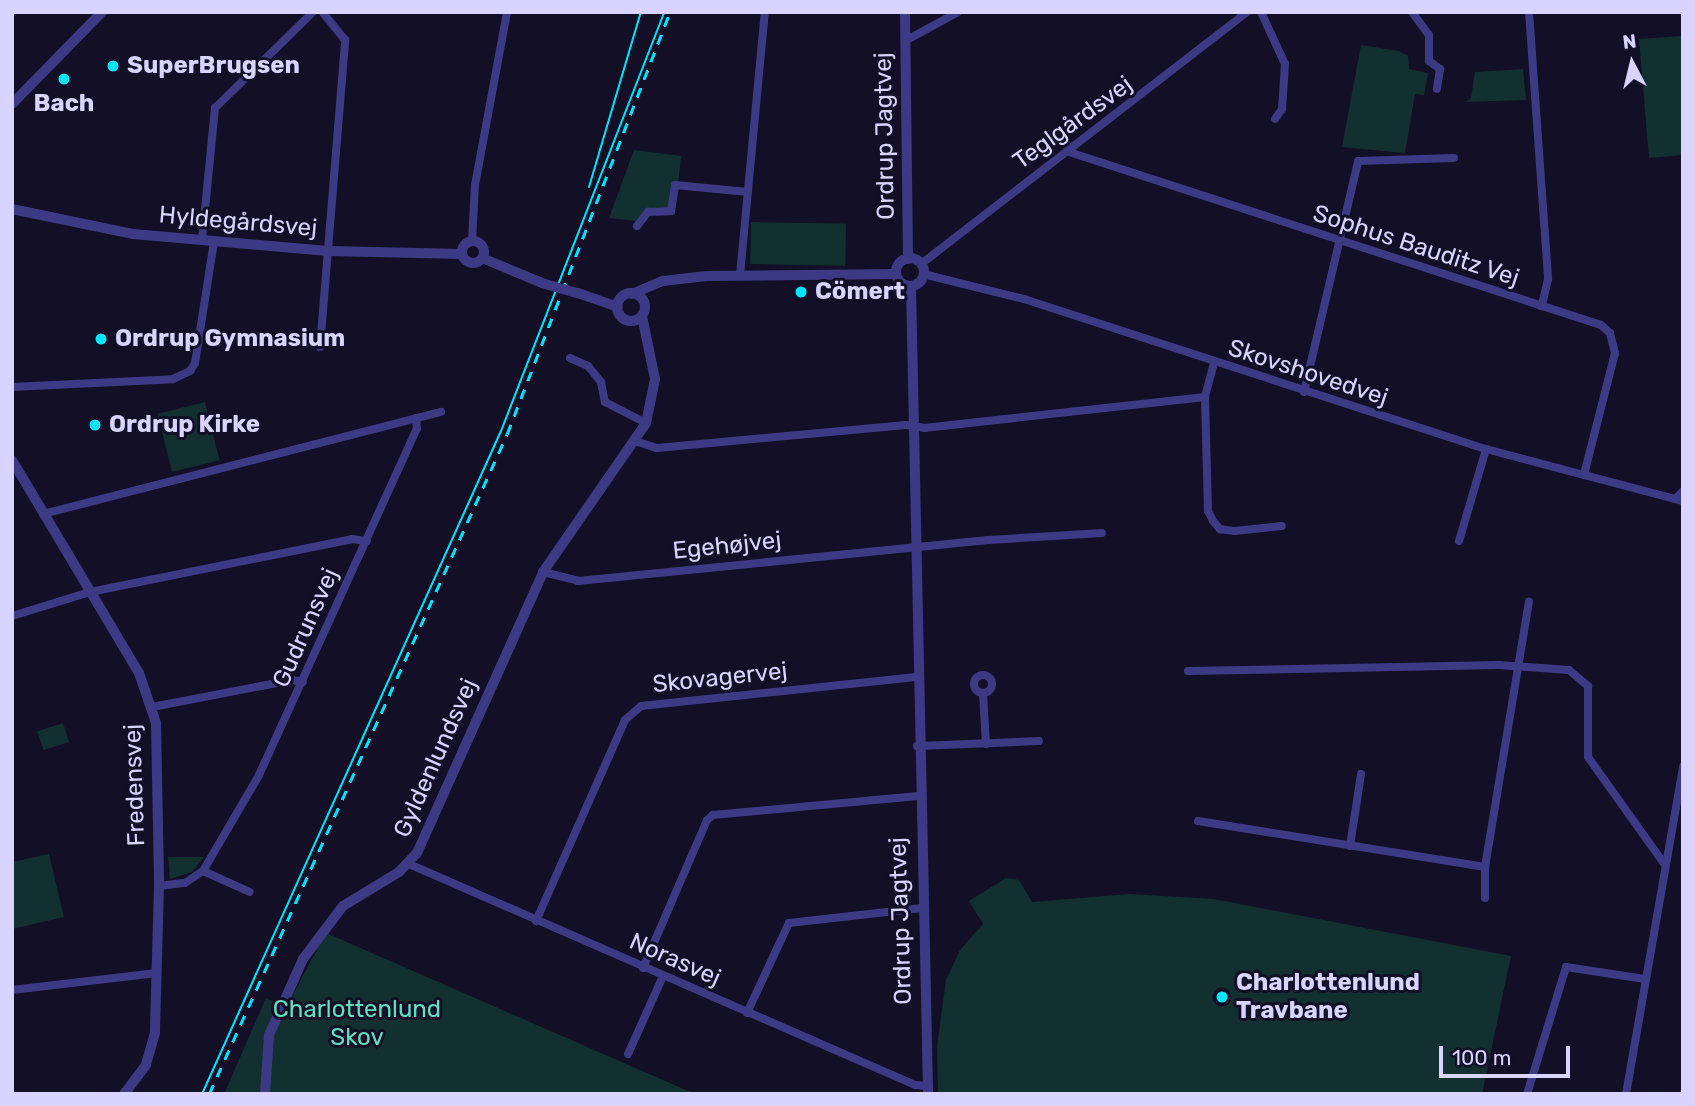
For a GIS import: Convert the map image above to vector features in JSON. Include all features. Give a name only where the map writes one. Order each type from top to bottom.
[{"type":"street","points":[[12,104],[102,12]]},
{"type":"street","points":[[12,387],[173,380],[190,371],[195,363],[208,241],[215,108],[313,12]]},
{"type":"street","points":[[320,347],[345,40],[322,12]]},
{"type":"street","points":[[463,254],[472,242],[475,186],[507,12]]},
{"type":"street","points":[[740,275],[765,12]]},
{"type":"street","name":"Ordrup Jagtvej","points":[[905,12],[908,259]]},
{"type":"street","points":[[905,41],[958,12]]},
{"type":"street","name":"Teglgårdsvej","points":[[922,269],[1247,12]]},
{"type":"street","points":[[1261,12],[1285,64],[1282,109],[1275,119]]},
{"type":"street","points":[[1412,12],[1429,35],[1429,61],[1440,69],[1437,89]]},
{"type":"street","points":[[1529,12],[1548,279],[1542,306]]},
{"type":"street","name":"Sophus Bauditz Vej","points":[[1069,152],[1338,242],[1601,325],[1614,341],[1615,353],[1584,475]]},
{"type":"street","points":[[1304,392],[1358,161],[1454,158]]},
{"type":"street","points":[[637,226],[648,212],[671,211],[675,185],[748,192]]},
{"type":"street","name":"Hyldegårdsvej","points":[[12,209],[124,233],[328,251],[463,254],[469,262],[482,258]]},
{"type":"street","points":[[472,242],[482,247],[482,258],[542,283],[592,297],[643,301],[675,281]]},
{"type":"street","points":[[908,259],[922,269],[911,286],[900,282],[896,274],[899,264],[908,259]]},
{"type":"street","name":"Skovshovedvej","points":[[922,269],[1024,299],[1214,363],[1486,449],[1679,500]]},
{"type":"street","points":[[624,300],[663,281],[740,275],[896,274]]},
{"type":"street","name":"Ordrup Jagtvej","points":[[911,286],[917,547],[918,796],[928,1090]]},
{"type":"street","points":[[624,300],[621,317],[637,318]]},
{"type":"street","name":"Gyldenlundsvej","points":[[265,1094],[269,1035],[317,936],[343,906],[409,864],[543,572],[646,423],[655,396],[648,344],[637,318],[643,301]]},
{"type":"street","points":[[570,358],[588,366],[601,382],[605,402],[646,423]]},
{"type":"street","points":[[1214,363],[1205,397],[1208,511],[1213,522],[1235,531],[1282,526]]},
{"type":"street","points":[[635,441],[657,448],[1205,397]]},
{"type":"street","points":[[43,514],[440,412]]},
{"type":"street","name":"Gudrunsvej","points":[[203,870],[303,682],[417,429],[416,418]]},
{"type":"street","points":[[1459,541],[1486,449]]},
{"type":"street","name":"Fredensvej","points":[[12,460],[139,673],[152,707],[158,750],[159,886],[153,1049],[135,1083],[124,1094]]},
{"type":"street","points":[[1679,500],[1683,491]]},
{"type":"street","points":[[917,547],[1102,533]]},
{"type":"street","points":[[12,616],[90,592],[352,539],[367,541]]},
{"type":"street","name":"Egehøjvej","points":[[543,572],[578,580],[917,547]]},
{"type":"street","points":[[1485,898],[1485,867],[1529,602]]},
{"type":"street","points":[[1188,671],[1519,665],[1570,670],[1588,686],[1588,757],[1665,865]]},
{"type":"street","name":"Skovagervej","points":[[536,921],[625,720],[640,706],[918,677]]},
{"type":"street","points":[[152,707],[292,680],[303,682]]},
{"type":"street","points":[[983,693],[986,744]]},
{"type":"street","points":[[917,746],[1040,741]]},
{"type":"street","points":[[1626,1094],[1683,766]]},
{"type":"street","points":[[1350,846],[1361,775]]},
{"type":"street","points":[[643,968],[707,820],[713,815],[918,796]]},
{"type":"street","points":[[1198,821],[1485,867]]},
{"type":"street","name":"Norasvej","points":[[409,864],[928,1090]]},
{"type":"street","points":[[159,886],[185,883],[203,870],[250,892]]},
{"type":"street","points":[[747,1013],[789,923],[922,908]]},
{"type":"street","points":[[1527,1094],[1566,967],[1645,979]]},
{"type":"street","points":[[12,990],[157,973]]},
{"type":"street","points":[[628,1054],[663,976]]},
{"type":"green space","points":[[1683,36],[1683,155],[1649,158],[1639,39]]},
{"type":"green space","points":[[1361,45],[1399,51],[1408,56],[1409,69],[1428,73],[1424,95],[1415,94],[1405,153],[1342,147]]},
{"type":"green space","points":[[1523,69],[1526,100],[1466,102],[1471,98],[1475,72]]},
{"type":"green space","points":[[634,150],[681,156],[675,214],[647,213],[645,222],[609,218]]},
{"type":"green space","points":[[751,222],[846,224],[845,266],[750,264]]},
{"type":"green space","points":[[205,402],[220,460],[172,472],[157,414]]},
{"type":"green space","points":[[63,723],[69,742],[44,750],[37,731]]},
{"type":"green space","points":[[49,854],[64,917],[12,929],[12,862]]},
{"type":"green space","points":[[168,857],[204,857],[192,872],[170,879]]},
{"type":"green space","name":"Charlottenlund Travbane","points":[[1006,878],[1019,880],[1032,902],[1130,894],[1214,899],[1511,956],[1482,1094],[938,1094],[937,1047],[946,980],[960,950],[983,924],[969,901]]},
{"type":"green space","name":"Charlottenlund Skov","points":[[326,933],[695,1094],[224,1094],[266,998],[286,1007]]},
{"type":"tram line","points":[[589,187],[641,12]]},
{"type":"tram line","points":[[202,1094],[501,431],[664,12]]},
{"type":"railway","points":[[209,1094],[507,434],[670,12]]},
{"type":"place","name":"SuperBrugsen","points":[[113,66]]},
{"type":"place","name":"Bach","points":[[64,79]]},
{"type":"place","name":"Cömert","points":[[801,292]]},
{"type":"place","name":"Ordrup Gymnasium","points":[[101,339]]},
{"type":"place","name":"Ordrup Kirke","points":[[95,425]]},
{"type":"place","name":"Charlottenlund Travbane","points":[[1222,997]]}]
